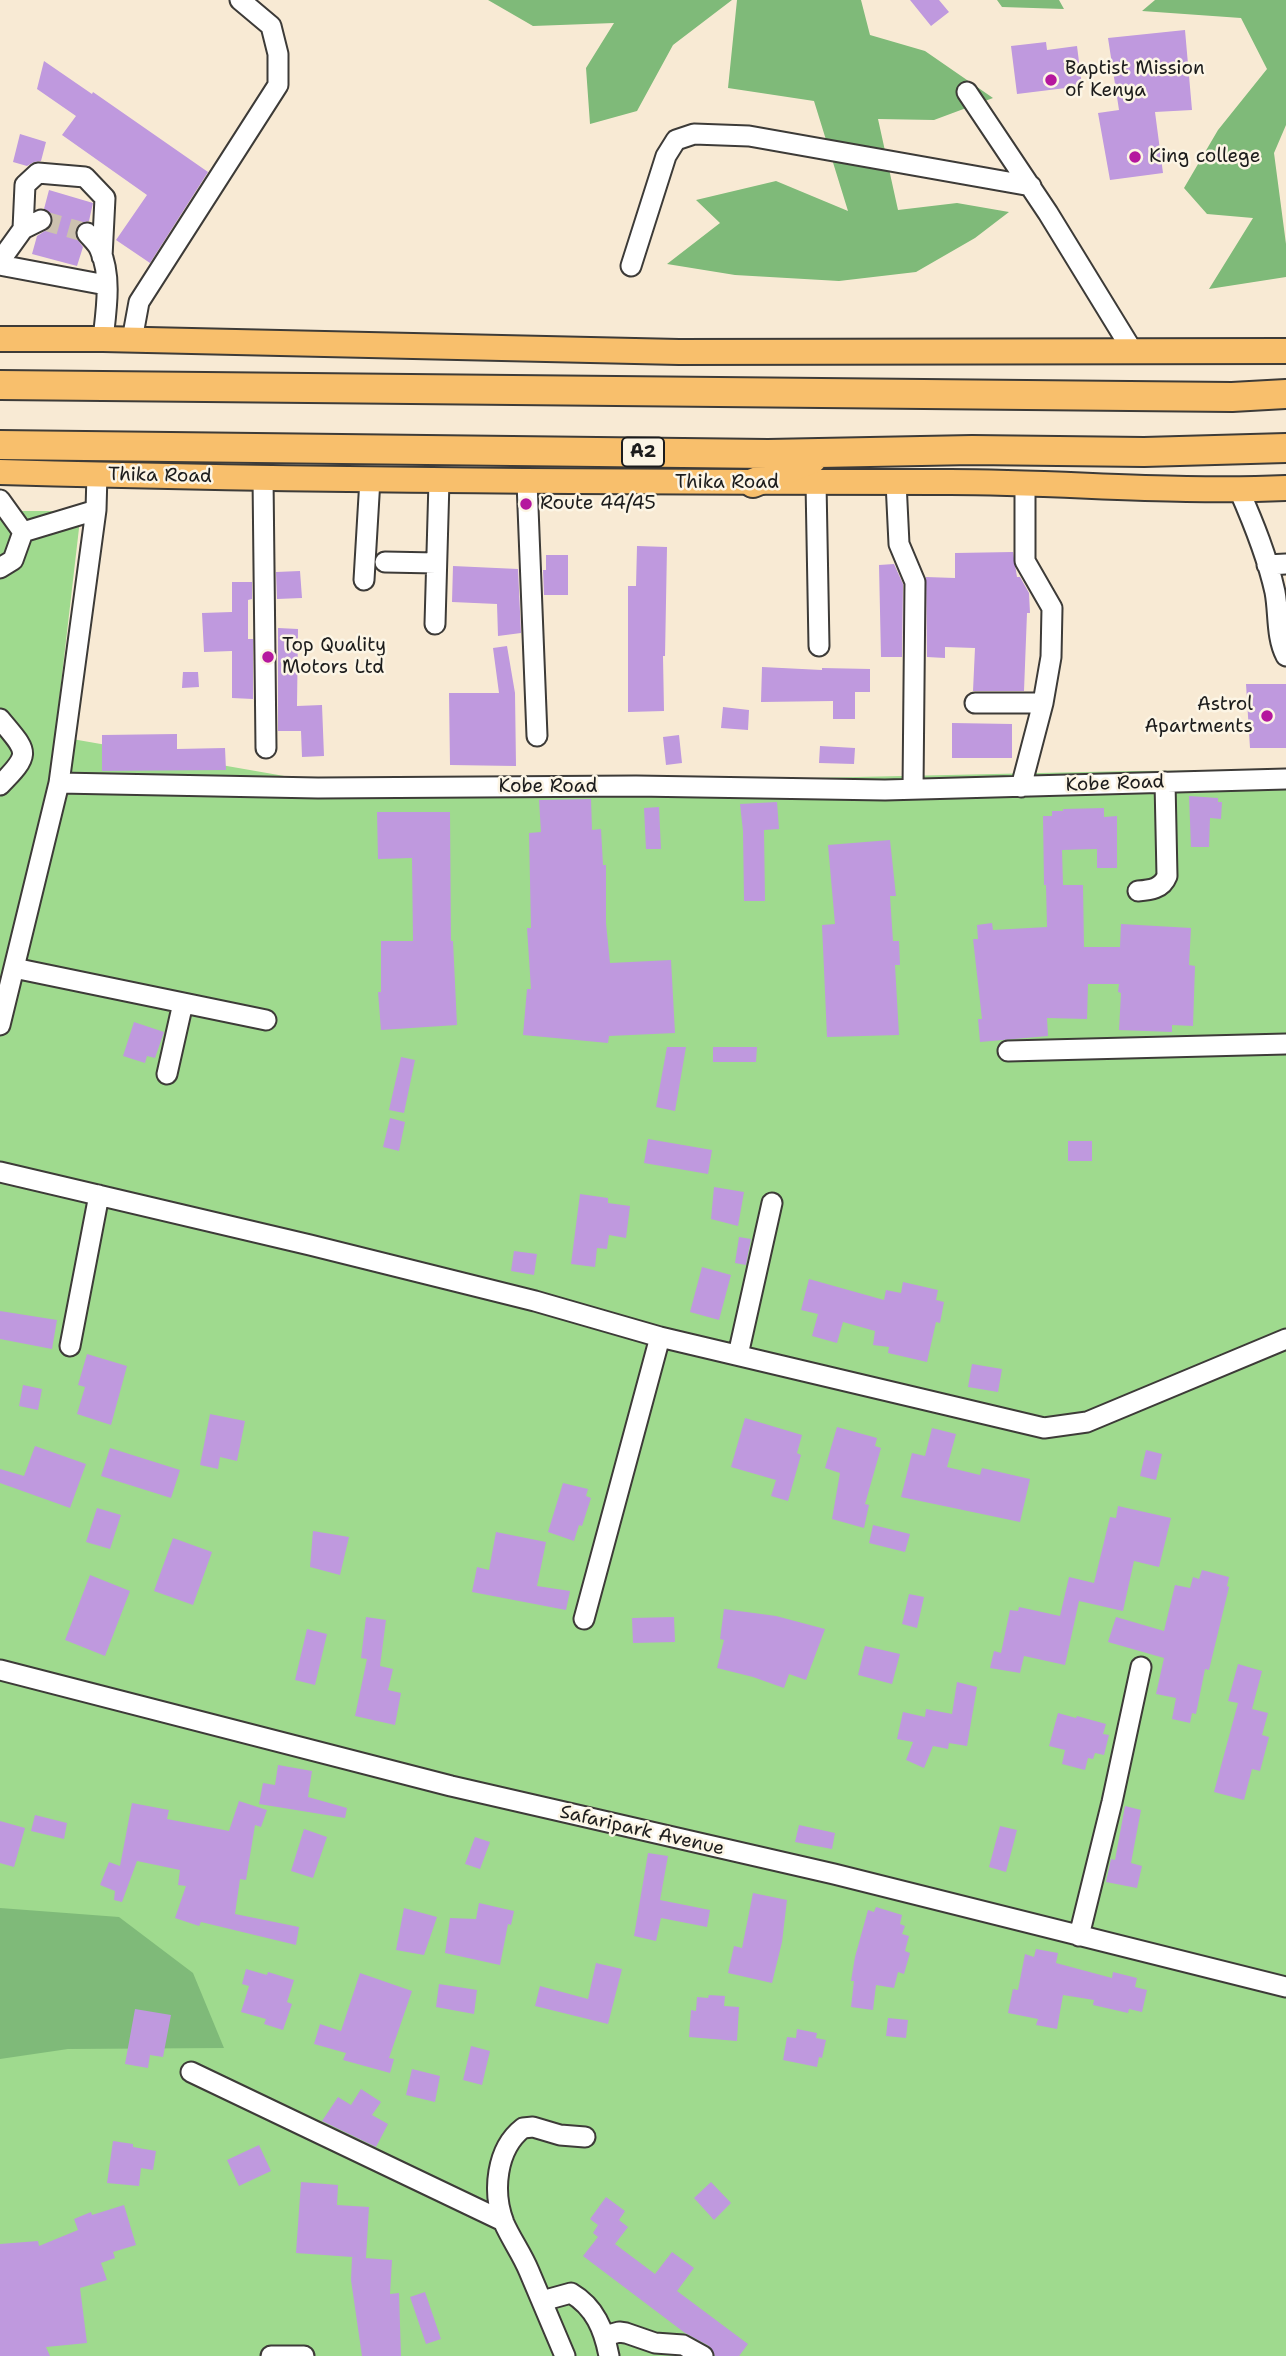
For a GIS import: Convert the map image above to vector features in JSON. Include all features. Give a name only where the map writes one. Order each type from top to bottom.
[{"type":"highway","points":[[0,385],[857,395],[1232,397],[1286,394]]},
{"type":"highway","name":"Thika Road","points":[[0,445],[828,453],[972,450],[1144,452],[1286,448]]},
{"type":"highway","points":[[754,483],[828,453]]},
{"type":"main road","points":[[0,338],[679,352],[1286,351]]},
{"type":"main road","name":"Thika Road","points":[[0,472],[439,481],[1025,482],[1239,490],[1286,488]]},
{"type":"street","points":[[132,340],[139,302],[278,85],[278,54],[271,26],[240,0]]},
{"type":"street","points":[[967,92],[1031,186],[1132,350]]},
{"type":"street","points":[[631,266],[666,156],[676,140],[694,134],[749,136],[1031,186]]},
{"type":"street","points":[[23,229],[25,185],[38,173],[85,177],[105,198],[102,257]]},
{"type":"street","points":[[41,220],[23,229],[0,263],[106,285]]},
{"type":"street","points":[[87,233],[100,249],[102,257],[107,305],[103,339]]},
{"type":"street","points":[[0,1025],[59,783],[96,510],[97,474]]},
{"type":"street","points":[[263,477],[266,748]]},
{"type":"street","points":[[364,580],[370,479]]},
{"type":"street","points":[[435,624],[439,481]]},
{"type":"street","points":[[527,482],[537,736]]},
{"type":"street","points":[[896,482],[899,544],[915,582],[913,789]]},
{"type":"street","points":[[1021,787],[1043,704],[1051,657],[1052,608],[1025,561],[1025,482]]},
{"type":"street","points":[[816,483],[819,646]]},
{"type":"street","points":[[1239,490],[1260,539],[1277,564],[1275,594],[1286,656]]},
{"type":"street","points":[[0,500],[23,532]]},
{"type":"street","points":[[23,532],[96,510]]},
{"type":"street","points":[[0,568],[13,560],[23,532]]},
{"type":"street","points":[[385,562],[436,563]]},
{"type":"street","points":[[975,703],[1043,704]]},
{"type":"street","points":[[0,719],[23,747],[24,757],[18,768],[0,785]]},
{"type":"street","name":"Kobe Road","points":[[59,783],[318,788],[636,786],[913,789],[1286,779]]},
{"type":"street","points":[[1138,891],[1157,888],[1164,883],[1167,876],[1166,782]]},
{"type":"street","points":[[14,968],[266,1020]]},
{"type":"street","points":[[167,1074],[183,1003]]},
{"type":"street","points":[[1007,1051],[1286,1044]]},
{"type":"street","points":[[0,1172],[521,1298],[660,1337],[1044,1429],[1087,1422],[1286,1339]]},
{"type":"street","points":[[70,1346],[99,1195]]},
{"type":"street","points":[[738,1356],[772,1203]]},
{"type":"street","points":[[584,1619],[660,1337]]},
{"type":"street","points":[[1079,1936],[1141,1667]]},
{"type":"street","name":"Safaripark Avenue","points":[[0,1670],[464,1789],[834,1874],[1286,1987]]},
{"type":"street","points":[[191,2072],[503,2221]]},
{"type":"street","points":[[565,2356],[528,2268],[503,2221],[497,2181],[499,2168],[514,2136],[527,2127],[560,2135],[585,2137]]},
{"type":"street","points":[[542,2301],[571,2293],[582,2299],[597,2319],[605,2336],[609,2356]]},
{"type":"street","points":[[605,2336],[618,2332],[626,2333],[655,2343],[683,2345],[703,2356]]},
{"type":"street","points":[[271,2356],[304,2356]]},
{"type":"green space","points":[[488,0],[732,0],[673,45],[637,111],[590,124],[586,68],[614,23],[533,26]]},
{"type":"green space","points":[[737,0],[861,0],[870,35],[925,51],[993,98],[934,120],[878,119],[898,210],[957,203],[1009,212],[975,238],[916,272],[839,281],[735,275],[667,264],[720,223],[696,200],[776,181],[848,211],[814,101],[728,88]]},
{"type":"green space","points":[[997,0],[1059,0],[1064,9],[1002,7]]},
{"type":"green space","points":[[1155,0],[1286,0],[1286,125],[1274,153],[1286,244],[1286,277],[1209,289],[1253,218],[1207,214],[1184,188],[1218,130],[1267,69],[1241,18],[1142,11]]},
{"type":"green space","points":[[0,511],[81,511],[55,736],[353,788],[1286,770],[1286,2356],[0,2356]]},
{"type":"green space","points":[[0,1908],[119,1917],[193,1973],[224,2048],[68,2049],[0,2059]]},
{"type":"building","points":[[910,0],[939,0],[949,12],[931,26]]},
{"type":"building","points":[[1185,30],[1192,110],[1155,112],[1163,173],[1110,180],[1098,113],[1119,110],[1108,38]]},
{"type":"building","points":[[1046,42],[1047,50],[1077,46],[1082,86],[1017,94],[1011,46]]},
{"type":"building","points":[[44,61],[208,172],[150,263],[116,240],[147,195],[62,135],[76,116],[37,89]]},
{"type":"building","points":[[20,134],[46,142],[41,161],[27,166],[13,162]]},
{"type":"building","points":[[49,190],[93,203],[89,221],[80,223],[75,230],[75,236],[83,247],[77,266],[32,254],[37,236],[51,227],[53,221],[52,214],[44,209]]},
{"type":"building","points":[[637,546],[667,547],[664,711],[628,712],[628,586],[636,586]]},
{"type":"building","points":[[1013,552],[1017,577],[1020,577],[1029,593],[1024,691],[973,691],[975,648],[945,647],[945,658],[927,657],[926,577],[955,578],[955,553]]},
{"type":"building","points":[[546,555],[568,555],[568,595],[544,595],[543,570],[546,570]]},
{"type":"building","points":[[894,564],[903,584],[902,657],[881,657],[879,565]]},
{"type":"building","points":[[453,566],[518,569],[521,633],[498,636],[497,604],[452,602]]},
{"type":"building","points":[[300,571],[302,598],[277,599],[276,572]]},
{"type":"building","points":[[232,582],[252,582],[252,599],[248,600],[248,639],[253,639],[253,699],[232,698],[232,651],[204,652],[202,613],[232,612]]},
{"type":"building","points":[[278,628],[298,629],[297,706],[322,705],[324,756],[302,757],[301,731],[278,731]]},
{"type":"building","points":[[507,646],[515,693],[516,766],[450,765],[449,693],[499,693],[493,648]]},
{"type":"building","points":[[762,667],[870,669],[870,692],[855,692],[855,719],[833,719],[833,701],[761,702]]},
{"type":"building","points":[[183,672],[198,672],[199,687],[182,688]]},
{"type":"building","name":"Astrol Apartments","points":[[1246,684],[1286,684],[1286,748],[1250,748]]},
{"type":"building","points":[[723,707],[749,710],[748,730],[721,728]]},
{"type":"building","points":[[952,723],[1012,724],[1012,758],[952,758]]},
{"type":"building","points":[[177,734],[177,749],[225,748],[226,770],[102,771],[102,735]]},
{"type":"building","points":[[679,735],[682,763],[666,765],[663,737]]},
{"type":"building","points":[[820,746],[855,748],[854,764],[819,763]]},
{"type":"building","points":[[1189,796],[1218,798],[1218,802],[1222,802],[1221,819],[1210,818],[1209,847],[1191,847]]},
{"type":"building","points":[[591,799],[592,830],[601,829],[603,865],[606,865],[606,923],[610,963],[671,960],[675,1033],[609,1036],[608,1043],[523,1035],[527,989],[531,989],[527,928],[531,928],[529,833],[541,832],[539,800]]},
{"type":"building","points":[[777,802],[779,829],[764,830],[765,901],[744,901],[740,804]]},
{"type":"building","points":[[659,807],[661,849],[646,849],[644,808]]},
{"type":"building","points":[[1104,808],[1104,817],[1117,816],[1117,868],[1097,868],[1097,849],[1062,850],[1063,885],[1083,885],[1084,947],[1120,947],[1121,924],[1191,928],[1189,965],[1195,966],[1193,1026],[1172,1025],[1172,1032],[1119,1030],[1119,984],[1088,984],[1087,1019],[1047,1018],[1048,1036],[980,1042],[978,1019],[982,1019],[973,939],[978,939],[977,925],[992,923],[993,930],[1047,927],[1043,816],[1052,816],[1052,811],[1063,809]]},
{"type":"building","points":[[377,812],[450,812],[451,941],[457,1025],[381,1030],[378,992],[381,992],[381,941],[413,941],[412,858],[378,859]]},
{"type":"building","points":[[890,840],[896,896],[890,896],[893,941],[899,941],[900,965],[895,965],[899,1035],[827,1037],[822,925],[835,924],[828,845]]},
{"type":"building","points":[[134,1022],[164,1032],[155,1058],[147,1056],[145,1063],[123,1056]]},
{"type":"building","points":[[667,1047],[686,1047],[675,1111],[656,1107]]},
{"type":"building","points":[[713,1047],[757,1047],[756,1062],[713,1062]]},
{"type":"building","points":[[401,1057],[415,1060],[404,1113],[389,1110]]},
{"type":"building","points":[[390,1118],[405,1122],[399,1151],[383,1147]]},
{"type":"building","points":[[648,1139],[712,1150],[708,1174],[644,1163]]},
{"type":"building","points":[[1068,1141],[1092,1141],[1092,1161],[1068,1161]]},
{"type":"building","points":[[714,1187],[744,1192],[738,1226],[711,1219]]},
{"type":"building","points":[[580,1194],[608,1198],[608,1203],[630,1206],[626,1238],[609,1235],[607,1249],[597,1248],[595,1267],[571,1264]]},
{"type":"building","points":[[739,1237],[751,1239],[746,1265],[735,1263]]},
{"type":"building","points":[[514,1251],[537,1254],[534,1275],[511,1271]]},
{"type":"building","points":[[702,1267],[731,1275],[719,1320],[690,1312]]},
{"type":"building","points":[[809,1279],[884,1300],[886,1290],[901,1293],[903,1282],[938,1290],[936,1300],[944,1302],[940,1323],[936,1322],[927,1362],[888,1353],[889,1347],[873,1345],[875,1331],[843,1322],[837,1343],[812,1336],[818,1314],[801,1310]]},
{"type":"building","points":[[0,1311],[57,1320],[52,1349],[0,1339]]},
{"type":"building","points":[[87,1354],[127,1366],[111,1425],[77,1414],[85,1387],[78,1385]]},
{"type":"building","points":[[972,1364],[1002,1369],[998,1392],[968,1387]]},
{"type":"building","points":[[23,1385],[42,1389],[38,1410],[19,1406]]},
{"type":"building","points":[[210,1414],[245,1421],[237,1461],[220,1457],[218,1469],[200,1465]]},
{"type":"building","points":[[745,1418],[802,1435],[797,1453],[801,1455],[788,1501],[771,1496],[776,1480],[731,1467]]},
{"type":"building","points":[[837,1427],[877,1438],[875,1446],[881,1448],[865,1504],[869,1505],[864,1528],[832,1519],[840,1473],[825,1468]]},
{"type":"building","points":[[932,1428],[956,1434],[947,1467],[980,1475],[982,1468],[1030,1479],[1020,1522],[901,1497],[912,1453],[925,1456]]},
{"type":"building","points":[[35,1446],[86,1464],[70,1508],[0,1483],[0,1469],[24,1476]]},
{"type":"building","points":[[110,1448],[180,1470],[171,1498],[101,1476]]},
{"type":"building","points":[[1146,1450],[1162,1454],[1156,1480],[1140,1476]]},
{"type":"building","points":[[563,1483],[588,1489],[586,1496],[591,1498],[574,1541],[548,1532]]},
{"type":"building","points":[[1118,1506],[1171,1518],[1159,1567],[1134,1561],[1123,1611],[1079,1601],[1065,1665],[1024,1656],[1020,1673],[990,1668],[994,1651],[1001,1653],[1010,1610],[1018,1611],[1019,1607],[1060,1616],[1069,1577],[1094,1583],[1110,1517],[1116,1518]]},
{"type":"building","points":[[97,1508],[121,1515],[110,1549],[86,1542]]},
{"type":"building","points":[[873,1525],[910,1534],[905,1552],[869,1543]]},
{"type":"building","points":[[313,1531],[349,1537],[340,1575],[310,1567]]},
{"type":"building","points":[[496,1532],[546,1542],[537,1586],[570,1591],[566,1610],[472,1592],[477,1567],[489,1570]]},
{"type":"building","points":[[173,1538],[212,1552],[193,1605],[154,1591]]},
{"type":"building","points":[[1202,1570],[1229,1577],[1229,1587],[1209,1670],[1205,1669],[1196,1714],[1192,1713],[1190,1723],[1172,1719],[1176,1698],[1156,1694],[1164,1658],[1108,1642],[1116,1617],[1164,1631],[1175,1585],[1190,1588],[1193,1577],[1199,1579]]},
{"type":"building","points":[[90,1575],[130,1591],[105,1656],[65,1640]]},
{"type":"building","points":[[909,1594],[924,1597],[917,1628],[902,1624]]},
{"type":"building","points":[[724,1609],[776,1616],[825,1629],[806,1680],[789,1674],[784,1688],[717,1668],[724,1640],[720,1639]]},
{"type":"building","points":[[366,1617],[386,1620],[380,1666],[393,1669],[388,1690],[401,1693],[395,1725],[355,1716],[367,1659],[361,1658]]},
{"type":"building","points":[[674,1617],[675,1642],[633,1643],[632,1618]]},
{"type":"building","points":[[307,1629],[327,1634],[315,1685],[295,1680]]},
{"type":"building","points":[[865,1646],[900,1654],[892,1684],[858,1675]]},
{"type":"building","points":[[1238,1664],[1262,1671],[1252,1709],[1268,1713],[1262,1735],[1269,1737],[1260,1771],[1252,1769],[1244,1800],[1214,1792],[1238,1703],[1228,1701]]},
{"type":"building","points":[[957,1682],[977,1687],[967,1746],[949,1743],[948,1749],[933,1746],[924,1768],[906,1760],[913,1742],[897,1739],[903,1712],[925,1717],[926,1709],[952,1714]]},
{"type":"building","points":[[1058,1713],[1106,1724],[1103,1734],[1109,1735],[1104,1755],[1095,1753],[1093,1759],[1088,1758],[1085,1770],[1062,1764],[1065,1750],[1049,1746]]},
{"type":"building","points":[[278,1765],[312,1771],[308,1797],[347,1808],[345,1818],[259,1804],[263,1783],[275,1785]]},
{"type":"building","points":[[239,1801],[267,1810],[261,1827],[255,1825],[246,1880],[240,1879],[235,1914],[299,1927],[296,1945],[201,1922],[199,1926],[175,1918],[186,1886],[178,1885],[180,1870],[137,1861],[122,1902],[114,1900],[115,1891],[100,1885],[109,1862],[120,1866],[132,1803],[169,1810],[167,1819],[229,1831]]},
{"type":"building","points":[[1125,1806],[1141,1810],[1131,1863],[1142,1866],[1137,1888],[1106,1882],[1111,1859],[1115,1860]]},
{"type":"building","points":[[35,1815],[67,1823],[64,1839],[31,1831]]},
{"type":"building","points":[[0,1821],[25,1828],[14,1867],[0,1863]]},
{"type":"building","points":[[799,1825],[835,1833],[832,1849],[795,1842]]},
{"type":"building","points":[[1000,1826],[1017,1830],[1006,1872],[989,1867]]},
{"type":"building","points":[[304,1829],[327,1837],[313,1878],[291,1871]]},
{"type":"building","points":[[475,1837],[490,1842],[480,1869],[465,1864]]},
{"type":"building","points":[[648,1853],[668,1856],[660,1900],[710,1910],[707,1927],[661,1918],[656,1941],[634,1936]]},
{"type":"building","points":[[753,1893],[787,1900],[782,1942],[772,1983],[728,1973],[734,1946],[742,1948]]},
{"type":"building","points":[[479,1903],[514,1911],[511,1925],[508,1924],[500,1965],[445,1953],[450,1918],[476,1919]]},
{"type":"building","points":[[876,1907],[902,1915],[900,1924],[905,1926],[902,1934],[909,1936],[905,1951],[910,1953],[904,1974],[898,1972],[894,1988],[876,1985],[873,2010],[851,2007],[855,1957],[868,1910],[874,1912]]},
{"type":"building","points":[[404,1908],[437,1917],[424,1955],[396,1950]]},
{"type":"building","points":[[1036,1949],[1058,1953],[1056,1963],[1112,1978],[1113,1972],[1137,1978],[1135,1987],[1147,1990],[1142,2012],[1129,2009],[1128,2013],[1093,2005],[1094,2000],[1063,1995],[1057,2029],[1036,2025],[1038,2019],[1008,2013],[1013,1989],[1018,1990],[1025,1954],[1034,1957]]},
{"type":"building","points":[[596,1963],[622,1969],[608,2024],[535,2006],[540,1986],[588,1999]]},
{"type":"building","points":[[246,1969],[294,1980],[287,2002],[292,2004],[283,2030],[264,2024],[266,2019],[241,2012],[249,1986],[242,1984]]},
{"type":"building","points":[[360,1973],[412,1991],[389,2058],[394,2059],[390,2073],[343,2060],[346,2053],[314,2044],[320,2024],[341,2031]]},
{"type":"building","points":[[439,1984],[477,1990],[474,2014],[436,2007]]},
{"type":"building","points":[[709,1995],[725,1996],[724,2006],[739,2007],[737,2041],[689,2037],[691,2010],[696,2011],[697,1997],[708,1998]]},
{"type":"building","points":[[135,2009],[171,2015],[163,2057],[150,2055],[148,2068],[125,2064]]},
{"type":"building","points":[[888,2018],[908,2020],[906,2038],[886,2036]]},
{"type":"building","points":[[797,2029],[817,2033],[816,2038],[826,2040],[817,2067],[783,2060],[787,2037],[796,2038]]},
{"type":"building","points":[[471,2046],[490,2051],[482,2085],[463,2080]]},
{"type":"building","points":[[412,2069],[440,2076],[435,2102],[406,2095]]},
{"type":"building","points":[[361,2089],[381,2102],[372,2115],[388,2124],[376,2147],[322,2121],[338,2097],[351,2105]]},
{"type":"building","points":[[113,2141],[156,2151],[153,2170],[141,2168],[139,2186],[107,2183]]},
{"type":"building","points":[[259,2145],[271,2171],[239,2186],[227,2160]]},
{"type":"building","points":[[301,2182],[338,2185],[337,2205],[369,2207],[366,2258],[296,2253]]},
{"type":"building","points":[[711,2182],[731,2203],[714,2220],[694,2198]]},
{"type":"building","points":[[606,2197],[625,2211],[619,2220],[628,2227],[615,2244],[655,2274],[672,2252],[694,2268],[677,2291],[748,2344],[739,2356],[715,2356],[709,2346],[685,2333],[583,2256],[598,2237],[593,2233],[598,2225],[590,2219]]},
{"type":"building","points":[[124,2205],[136,2245],[113,2252],[115,2258],[101,2263],[107,2280],[80,2288],[87,2343],[46,2347],[50,2356],[0,2356],[0,2244],[38,2241],[39,2246],[78,2230],[74,2219],[91,2212],[92,2215]]},
{"type":"building","points":[[352,2257],[392,2260],[390,2294],[399,2293],[401,2356],[362,2356],[351,2280]]},
{"type":"building","points":[[425,2292],[441,2339],[426,2344],[410,2297]]},
{"type":"tunnel","points":[[41,220],[87,233]]},
{"type":"place","name":"Baptist Mission of Kenya","points":[[1051,80]]},
{"type":"place","name":"King college","points":[[1135,157]]},
{"type":"place","name":"Route 44/45","points":[[526,504]]},
{"type":"place","name":"Top Quality Motors Ltd","points":[[268,657]]},
{"type":"place","name":"Astrol Apartments","points":[[1267,716]]}]
